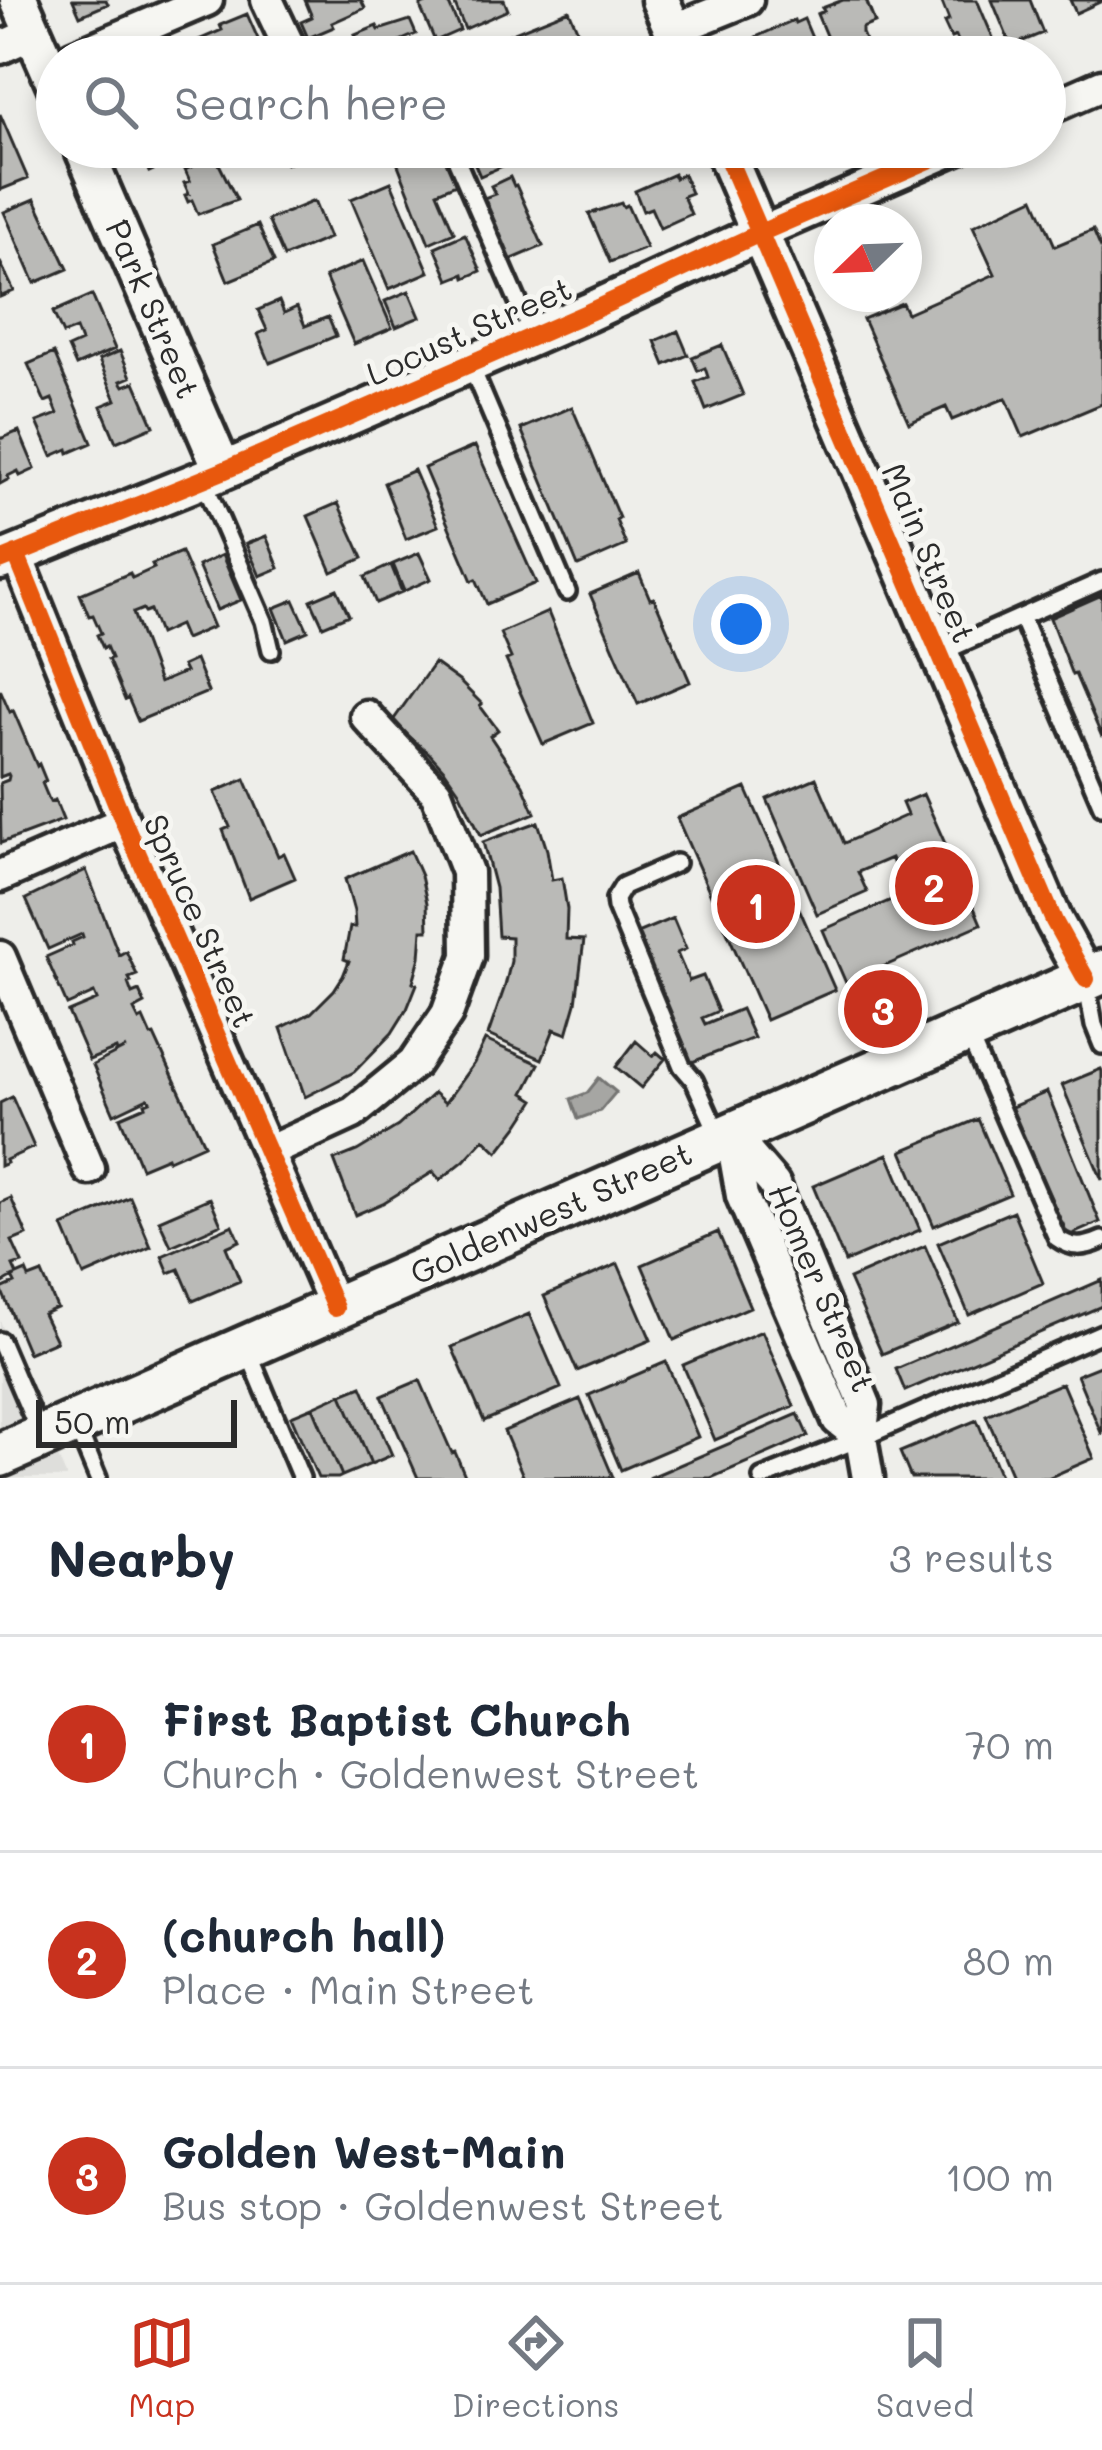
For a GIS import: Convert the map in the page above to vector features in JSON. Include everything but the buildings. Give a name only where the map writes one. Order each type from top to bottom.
[{"type":"main road","name":"Goldenwest Street","points":[[0,1455],[967,1031],[1096,981]]},
{"type":"street","points":[[130,36],[207,0]]},
{"type":"street","points":[[267,0],[284,36]]},
{"type":"street","points":[[673,29],[748,0]]},
{"type":"street","points":[[1066,101],[1102,85]]},
{"type":"street","name":"Park Street","points":[[91,168],[213,475]]},
{"type":"street","name":"Main Street","points":[[732,168],[1054,921],[1096,981]]},
{"type":"street","name":"Locust Street","points":[[8,558],[470,364],[910,168]]},
{"type":"street","name":"Spruce Street","points":[[8,558],[335,1308]]},
{"type":"street","points":[[268,1153],[352,1113],[414,1063],[447,1014],[468,956],[467,872],[436,791],[366,716]]},
{"type":"street","points":[[0,876],[124,822]]},
{"type":"street","points":[[0,957],[89,1169]]},
{"type":"street","name":"Homer Street","points":[[726,1137],[742,1196],[838,1420],[861,1438],[868,1478]]},
{"type":"lane","points":[[460,168],[533,336]]},
{"type":"lane","points":[[470,364],[567,592]]},
{"type":"lane","points":[[213,475],[272,650]]},
{"type":"lane","points":[[940,653],[1102,581]]},
{"type":"lane","points":[[1021,617],[1102,806]]},
{"type":"lane","points":[[676,863],[623,886],[615,898],[616,907],[682,1066],[726,1137]]},
{"type":"lane","points":[[1096,981],[1094,1024],[1102,1045]]},
{"type":"lane","points":[[967,1031],[1057,1238],[1069,1247],[1102,1240]]},
{"type":"lane","points":[[762,1478],[1102,1333]]},
{"type":"lane","points":[[0,1341],[58,1429],[98,1478]]},
{"type":"lane","points":[[246,1347],[301,1478]]},
{"type":"shaded area","points":[[599,1078],[616,1092],[600,1111],[578,1119],[571,1099],[587,1093]]},
{"type":"shaded area","points":[[0,1321],[67,1478],[0,1478]]},
{"type":"cycle path","points":[[732,168],[1054,921],[1086,979]]},
{"type":"cycle path","points":[[0,561],[223,471],[910,168]]},
{"type":"cycle path","points":[[16,554],[124,822],[335,1308]]},
{"type":"place","name":"(church hall)","points":[[934,886]]},
{"type":"place","name":"First Baptist Church","points":[[756,904]]},
{"type":"place","name":"Golden West-Main","points":[[883,1009]]}]
